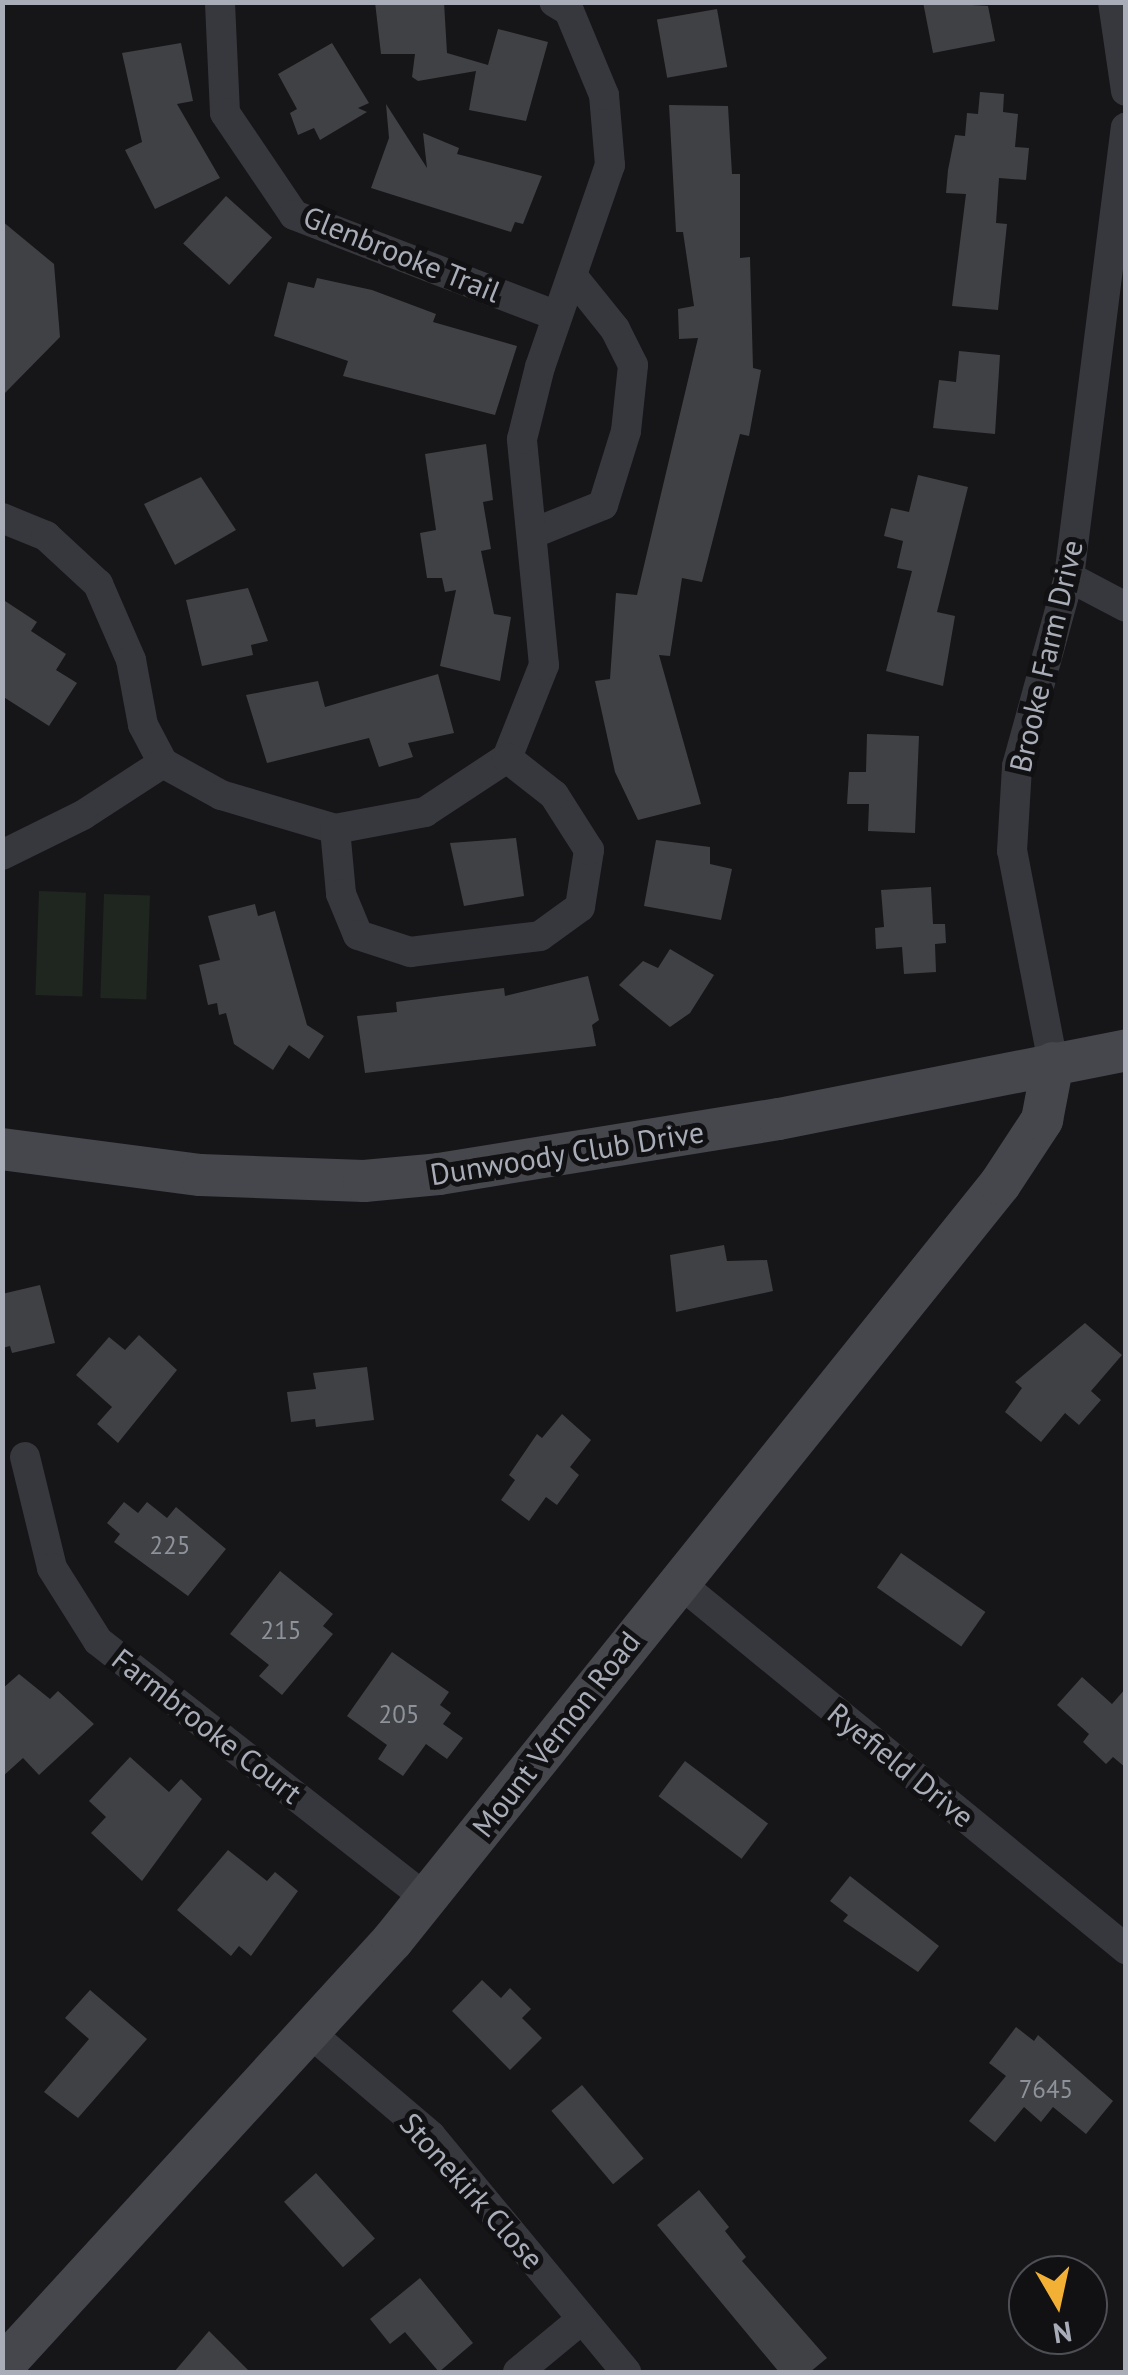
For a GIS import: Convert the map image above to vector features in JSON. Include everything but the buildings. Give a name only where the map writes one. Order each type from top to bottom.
[{"type":"main road","name":"Dunwoody Club Drive","points":[[2,1149],[200,1175],[383,1180],[779,1119],[1126,1050]]},
{"type":"main road","name":"Mount Vernon Road","points":[[2,2367],[310,2032],[426,1898],[1000,1184],[1042,1120],[1053,1063]]},
{"type":"street","name":"Glenbrooke Trail","points":[[220,2],[225,113],[294,215],[557,316]]},
{"type":"street","points":[[2,518],[46,536],[98,584],[131,660],[143,725],[163,763],[221,795],[335,829],[424,812],[506,758],[544,665],[536,532],[522,439],[557,316],[574,278],[610,166],[604,95],[569,11],[554,2]]},
{"type":"street","points":[[1112,2],[1126,91]]},
{"type":"street","name":"Brooke Farm Drive","points":[[1053,1063],[1012,851],[1017,766],[1069,577],[1126,128]]},
{"type":"street","points":[[536,532],[603,505],[626,431],[633,365],[616,329],[574,278]]},
{"type":"street","points":[[1069,577],[1126,607]]},
{"type":"street","points":[[335,829],[341,894],[358,935],[410,952],[540,936],[580,907],[589,850],[554,795],[506,758]]},
{"type":"street","points":[[2,855],[83,815],[163,763]]},
{"type":"street","name":"Farmbrooke Court","points":[[25,1457],[52,1568],[98,1641],[426,1898]]},
{"type":"street","name":"Ryefield Drive","points":[[678,1581],[1126,1949]]},
{"type":"street","name":"Stonekirk Close","points":[[310,2032],[431,2136],[626,2372]]},
{"type":"street","points":[[518,2372],[582,2318]]},
{"type":"shaded area","points":[[39,891],[86,893],[82,997],[35,995]]},
{"type":"shaded area","points":[[104,894],[150,896],[146,1000],[100,998]]}]
